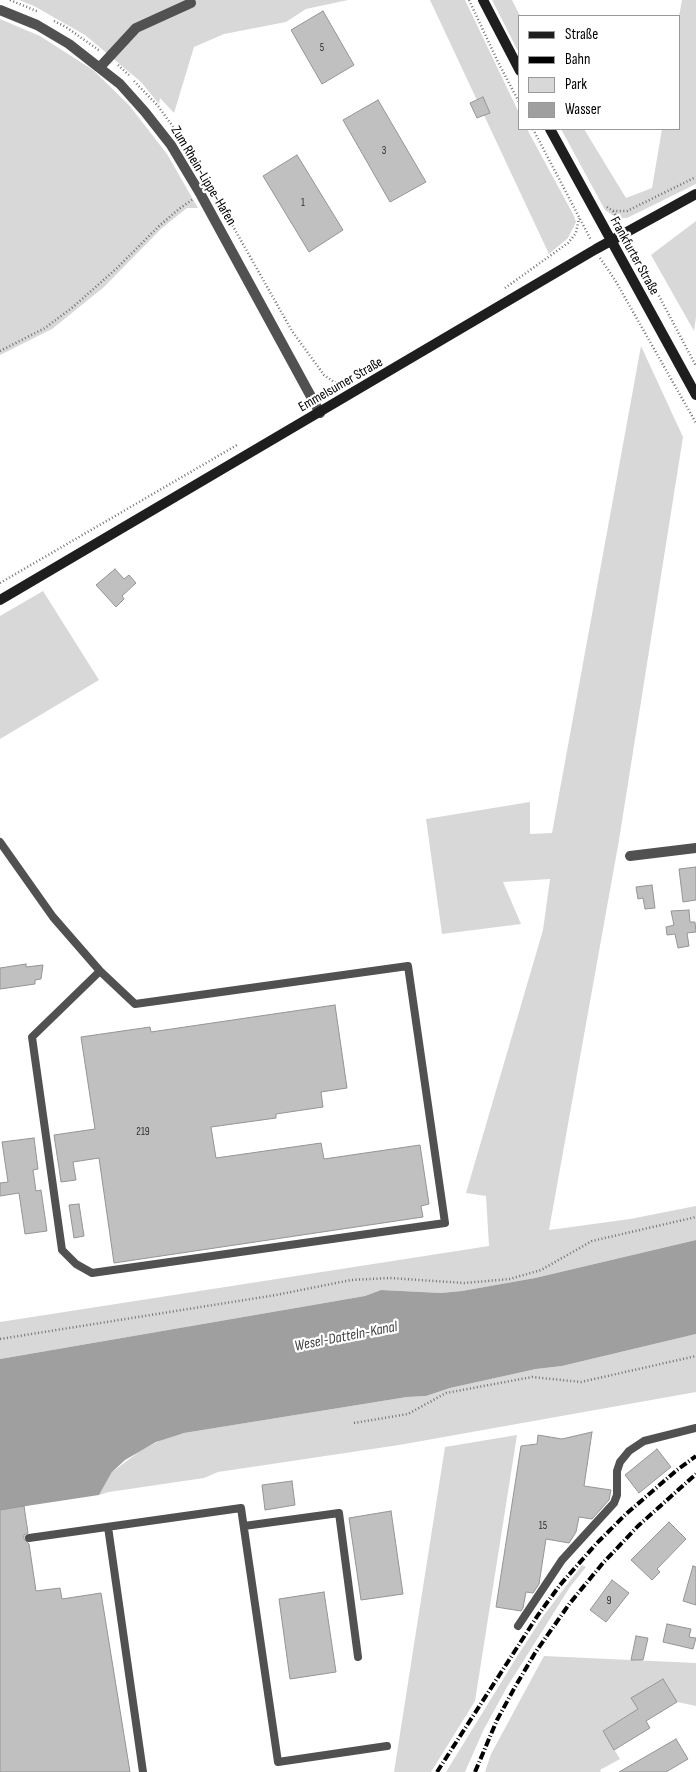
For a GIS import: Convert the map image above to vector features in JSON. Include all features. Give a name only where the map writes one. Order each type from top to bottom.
[{"type":"street","points":[[483,0],[518,67]]},
{"type":"street","points":[[100,67],[136,28],[191,3]]},
{"type":"street","name":"Zum Rhein-Lippe-Hafen","points":[[0,10],[37,25],[69,44],[120,84],[145,112],[171,146],[200,195],[320,413]]},
{"type":"street","name":"Frankfurter Straße","points":[[551,130],[696,395]]},
{"type":"street","name":"Emmelsumer Straße","points":[[0,600],[596,249],[696,194]]},
{"type":"street","points":[[630,856],[696,848]]},
{"type":"lane","points":[[0,842],[53,917],[100,971],[135,1004],[408,966],[445,1223],[92,1273],[76,1264],[62,1250],[32,1037],[100,971]]},
{"type":"lane","points":[[518,1626],[562,1560],[614,1503],[618,1495],[617,1471],[620,1462],[629,1451],[644,1441],[696,1428]]},
{"type":"lane","points":[[29,1538],[241,1508],[278,1762],[387,1746]]},
{"type":"lane","points":[[244,1526],[339,1513],[358,1657]]},
{"type":"lane","points":[[108,1527],[143,1772]]},
{"type":"path","points":[[469,0],[518,100]]},
{"type":"path","points":[[534,130],[596,249],[696,423]]},
{"type":"path","points":[[696,177],[627,211],[613,211],[696,366]]},
{"type":"path","points":[[0,351],[45,328],[73,307],[179,209],[200,195]]},
{"type":"path","points":[[498,293],[568,243],[576,233],[579,218]]},
{"type":"path","points":[[324,375],[334,382],[343,384]]},
{"type":"path","points":[[0,583],[241,444]]},
{"type":"path","points":[[0,1339],[256,1298],[351,1280],[390,1278],[464,1283],[493,1282],[541,1270],[592,1241],[696,1218]]},
{"type":"path","points":[[354,1424],[408,1414],[446,1393],[532,1377],[582,1382],[696,1356]]},
{"type":"green space","points":[[19,0],[348,0],[306,9],[286,22],[224,34],[194,47],[174,113],[160,98],[159,104],[141,82],[85,35],[34,6]]},
{"type":"green space","points":[[430,0],[465,0],[518,111],[518,130],[528,130],[574,216],[576,222],[568,238],[549,254]]},
{"type":"green space","points":[[492,0],[512,0],[520,15],[518,51]]},
{"type":"green space","points":[[682,0],[696,0],[696,184],[627,218],[615,217],[605,210],[562,130],[585,130],[626,198],[652,188],[662,130],[681,130],[681,15],[679,15]]},
{"type":"green space","points":[[0,19],[40,36],[93,70],[129,105],[167,154],[198,208],[187,208],[162,228],[104,287],[52,329],[0,355]]},
{"type":"green space","points":[[696,221],[696,317],[694,331],[651,255]]},
{"type":"green space","points":[[641,346],[683,437],[619,840],[549,1230],[630,1219],[696,1206],[696,1240],[535,1278],[462,1291],[441,1293],[381,1290],[365,1296],[0,1359],[0,1322],[489,1246],[486,1196],[466,1193],[543,930],[550,879],[503,882],[521,924],[442,934],[426,819],[530,802],[530,834],[552,833]]},
{"type":"green space","points":[[43,591],[99,680],[0,739],[0,616]]},
{"type":"green space","points":[[696,1334],[696,1392],[399,1445],[218,1472],[204,1478],[99,1495],[112,1472],[140,1451],[165,1438],[184,1433],[407,1397],[426,1396],[450,1388],[536,1369],[562,1366]]},
{"type":"green space","points":[[517,1435],[475,1701],[431,1772],[394,1772],[445,1447]]},
{"type":"green space","points":[[582,1565],[586,1567],[570,1587],[507,1687],[483,1731],[465,1772],[446,1772],[544,1615]]},
{"type":"green space","points":[[544,1656],[696,1663],[696,1706],[677,1702],[663,1679],[632,1698],[638,1709],[603,1731],[620,1759],[600,1770],[601,1772],[485,1772],[491,1754]]},
{"type":"water","name":"Wesel-Datteln-Kanal","points":[[696,1240],[696,1334],[562,1366],[536,1369],[450,1388],[426,1396],[407,1397],[184,1433],[156,1442],[125,1460],[112,1472],[99,1495],[0,1510],[0,1359],[365,1296],[381,1290],[441,1293],[462,1291],[535,1278]]},
{"type":"building","points":[[323,11],[354,65],[322,84],[291,30]]},
{"type":"building","points":[[483,97],[490,113],[477,118],[470,103]]},
{"type":"building","points":[[378,100],[426,182],[390,202],[343,120]]},
{"type":"building","points":[[297,155],[343,230],[309,252],[263,176]]},
{"type":"building","points":[[115,569],[124,579],[129,575],[136,583],[122,596],[124,599],[116,607],[96,585]]},
{"type":"building","points":[[696,867],[696,900],[683,902],[679,869]]},
{"type":"building","points":[[652,885],[655,908],[645,909],[643,898],[638,899],[636,887]]},
{"type":"building","points":[[689,910],[690,922],[695,922],[696,932],[687,933],[689,946],[678,948],[675,934],[667,935],[666,927],[674,925],[671,911]]},
{"type":"building","points":[[26,964],[26,967],[43,965],[41,979],[35,980],[35,984],[0,989],[0,968]]},
{"type":"building","points":[[335,1005],[347,1088],[321,1092],[323,1107],[276,1114],[276,1118],[211,1127],[216,1158],[321,1143],[324,1159],[420,1145],[429,1204],[421,1206],[423,1217],[114,1263],[99,1158],[73,1162],[76,1180],[61,1182],[54,1135],[95,1129],[81,1037],[150,1027],[151,1032]]},
{"type":"building","points":[[34,1138],[38,1169],[33,1170],[36,1191],[41,1190],[47,1231],[25,1234],[19,1193],[0,1196],[0,1183],[8,1182],[2,1142]]},
{"type":"building","points":[[79,1204],[84,1236],[74,1238],[69,1205]]},
{"type":"building","points":[[592,1432],[584,1486],[611,1490],[609,1500],[592,1519],[579,1517],[576,1532],[569,1543],[546,1539],[539,1584],[533,1593],[526,1592],[521,1611],[496,1607],[521,1446],[537,1444],[538,1435],[562,1439]]},
{"type":"building","points":[[657,1449],[671,1467],[639,1493],[625,1475]]},
{"type":"building","points":[[292,1481],[295,1505],[265,1510],[262,1485]]},
{"type":"building","points":[[24,1506],[28,1533],[24,1535],[24,1539],[29,1544],[36,1591],[60,1588],[62,1599],[101,1593],[130,1772],[0,1772],[0,1510]]},
{"type":"building","points":[[391,1511],[403,1594],[361,1600],[349,1518]]},
{"type":"building","points":[[669,1522],[686,1539],[657,1569],[660,1572],[652,1580],[631,1560]]},
{"type":"building","points":[[693,1566],[696,1567],[696,1605],[683,1601]]},
{"type":"building","points":[[612,1580],[629,1593],[606,1622],[590,1610]]},
{"type":"building","points":[[324,1592],[336,1672],[290,1679],[279,1599]]},
{"type":"building","points":[[667,1624],[691,1629],[689,1637],[696,1638],[693,1649],[663,1642]]},
{"type":"building","points":[[636,1636],[648,1638],[643,1660],[631,1660]]},
{"type":"building","points":[[663,1679],[677,1702],[646,1721],[650,1728],[614,1750],[603,1731],[638,1709],[631,1698]]},
{"type":"building","points":[[676,1739],[688,1759],[666,1772],[619,1772]]},
{"type":"railway","points":[[437,1772],[538,1615],[560,1585],[596,1544],[626,1514],[696,1456]]},
{"type":"railway","points":[[475,1772],[497,1720],[515,1687],[535,1653],[570,1603],[603,1563],[638,1526],[696,1474]]}]
